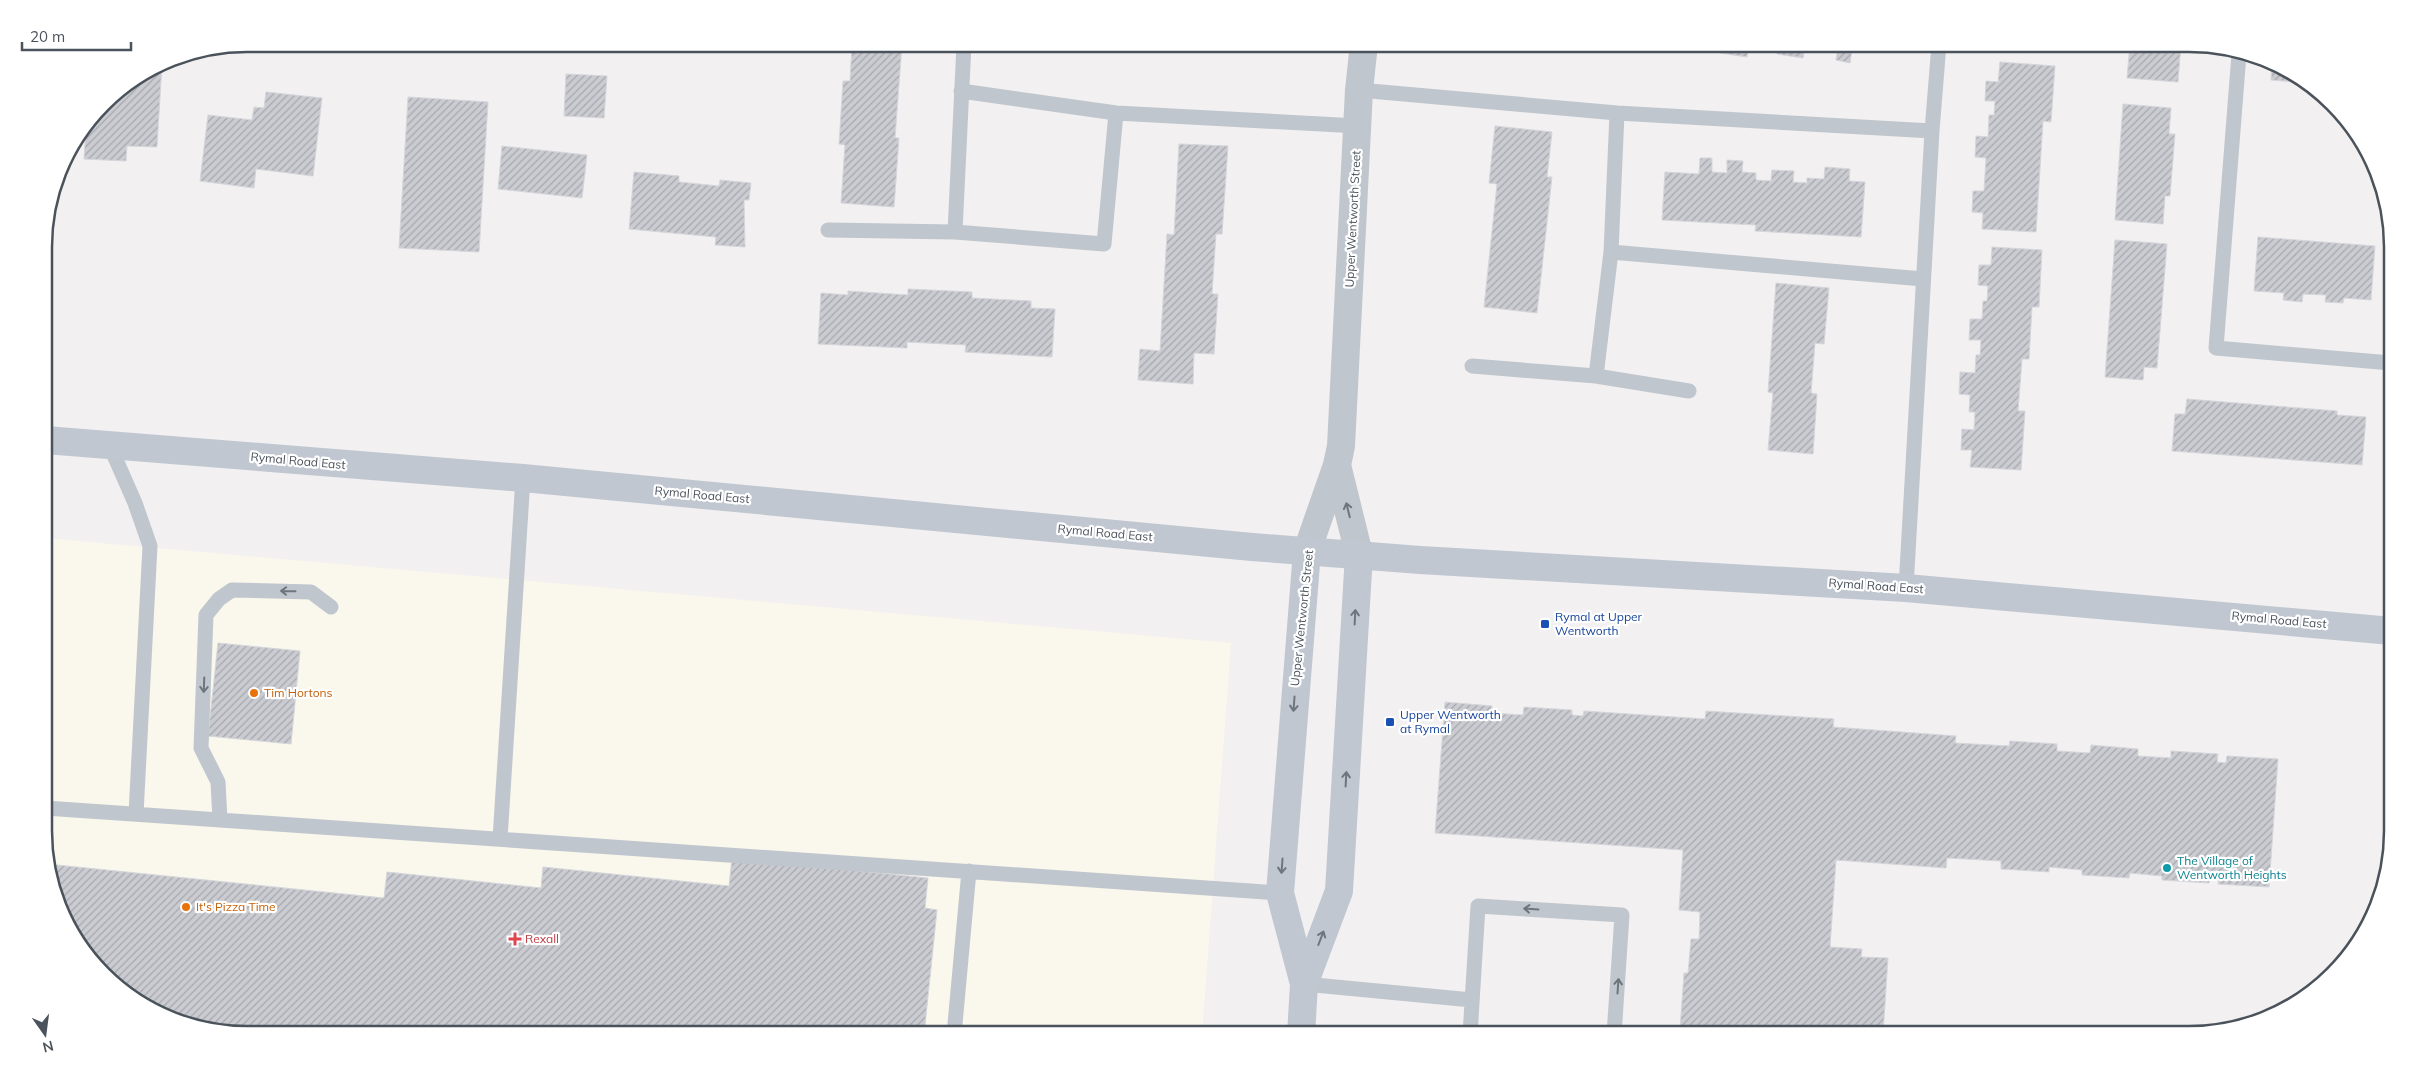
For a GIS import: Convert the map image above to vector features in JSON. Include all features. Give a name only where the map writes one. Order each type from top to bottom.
[{"type":"main road","name":"Rymal Road East","points":[[52,441],[523,478],[1307,551],[1906,588],[2384,630]]},
{"type":"main road","name":"Upper Wentworth Street","points":[[1304,984],[1280,893],[1307,551]]},
{"type":"main road","name":"Upper Wentworth Street","points":[[1301,1026],[1304,984],[1339,891],[1358,554]]},
{"type":"street","name":"Upper Wentworth Street","points":[[1307,551],[1337,465],[1341,436],[1363,52]]},
{"type":"street","points":[[1337,465],[1358,554]]},
{"type":"lane","points":[[955,232],[963,52]]},
{"type":"lane","points":[[1906,588],[1923,279],[1938,52]]},
{"type":"lane","points":[[2239,59],[2216,348],[2384,362]]},
{"type":"lane","points":[[1360,90],[1617,113],[1932,131]]},
{"type":"lane","points":[[961,91],[1116,113],[1358,126]]},
{"type":"lane","points":[[828,230],[955,232],[1104,244],[1116,113]]},
{"type":"lane","points":[[1596,376],[1611,252],[1617,113]]},
{"type":"lane","points":[[1611,252],[1923,279]]},
{"type":"lane","points":[[1472,366],[1596,376],[1689,391]]},
{"type":"lane","points":[[110,446],[136,503],[150,546],[136,814]]},
{"type":"lane","points":[[500,839],[523,478]]},
{"type":"lane","points":[[220,820],[218,782],[201,748],[206,615],[219,599],[232,590],[311,592],[331,607]]},
{"type":"lane","points":[[52,808],[1280,893]]},
{"type":"lane","points":[[955,1026],[969,871]]},
{"type":"lane","points":[[1471,1026],[1478,906],[1622,915],[1615,1026]]},
{"type":"lane","points":[[1304,984],[1472,1000]]},
{"type":"shaded area","points":[[52,539],[1231,643],[1203,1026],[222,1025],[197,1020],[173,1012],[139,994],[119,978],[85,940],[67,906],[56,870],[52,832]]},
{"type":"building","points":[[852,52],[901,52],[895,138],[899,138],[894,207],[841,203],[845,145],[839,144],[843,81],[850,81]]},
{"type":"building","points":[[1720,52],[1748,52],[1747,57]]},
{"type":"building","points":[[1777,52],[1804,52],[1803,58],[1777,54]]},
{"type":"building","points":[[1837,52],[1852,52],[1850,63],[1836,60]]},
{"type":"building","points":[[2129,52],[2180,52],[2178,82],[2127,78]]},
{"type":"building","points":[[2000,62],[2055,66],[2051,122],[2043,121],[2036,232],[1982,229],[1983,213],[1972,212],[1973,191],[1984,191],[1986,158],[1975,157],[1976,136],[1988,137],[1989,115],[1994,115],[1995,101],[1985,101],[1986,81],[1998,82]]},
{"type":"building","points":[[2271,71],[2291,82],[2271,80]]},
{"type":"building","points":[[161,73],[157,147],[127,146],[126,161],[84,159],[85,139],[101,119],[139,85]]},
{"type":"building","points":[[566,74],[607,76],[604,118],[564,116]]},
{"type":"building","points":[[266,92],[322,98],[313,176],[256,169],[254,188],[200,181],[208,115],[252,120],[254,107],[264,108]]},
{"type":"building","points":[[408,97],[488,102],[479,252],[399,248]]},
{"type":"building","points":[[2123,104],[2171,108],[2169,134],[2175,134],[2170,196],[2165,196],[2163,224],[2115,220]]},
{"type":"building","points":[[1495,126],[1552,132],[1547,177],[1552,177],[1537,313],[1484,307],[1497,184],[1489,183]]},
{"type":"building","points":[[1179,144],[1228,146],[1222,234],[1216,234],[1212,294],[1218,294],[1214,354],[1194,353],[1193,384],[1138,380],[1140,349],[1160,351],[1167,234],[1174,235]]},
{"type":"building","points":[[502,146],[587,155],[582,198],[498,189]]},
{"type":"building","points":[[1700,158],[1712,158],[1712,172],[1727,173],[1727,160],[1743,161],[1742,172],[1756,173],[1756,180],[1771,181],[1772,170],[1794,171],[1793,182],[1807,183],[1807,178],[1824,179],[1825,167],[1850,169],[1849,181],[1865,182],[1861,237],[1755,231],[1756,225],[1662,220],[1665,172],[1699,174]]},
{"type":"building","points":[[634,172],[679,176],[679,182],[719,186],[720,180],[751,183],[749,200],[744,200],[745,247],[715,245],[716,237],[629,229]]},
{"type":"building","points":[[2258,237],[2375,246],[2371,300],[2344,298],[2343,303],[2325,302],[2326,295],[2303,294],[2302,302],[2283,300],[2284,293],[2254,291]]},
{"type":"building","points":[[2115,240],[2167,244],[2157,368],[2144,367],[2143,380],[2105,377]]},
{"type":"building","points":[[1992,247],[2042,250],[2039,307],[2032,307],[2029,359],[2022,359],[2018,411],[2025,411],[2021,470],[1970,467],[1972,450],[1961,450],[1962,429],[1974,430],[1975,412],[1969,412],[1970,395],[1959,394],[1960,372],[1975,373],[1976,355],[1980,355],[1981,340],[1969,340],[1970,319],[1982,319],[1983,301],[1987,301],[1988,286],[1978,285],[1979,265],[1991,265]]},
{"type":"building","points":[[1776,283],[1829,288],[1824,344],[1815,343],[1811,393],[1817,394],[1813,454],[1768,450],[1773,393],[1768,392]]},
{"type":"building","points":[[908,289],[972,292],[972,298],[1031,301],[1031,308],[1055,309],[1052,357],[965,352],[966,345],[907,342],[907,348],[818,344],[821,293],[848,295],[848,291],[908,295]]},
{"type":"building","points":[[2187,399],[2337,411],[2337,415],[2366,417],[2362,465],[2172,451],[2175,414],[2185,414]]},
{"type":"building","name":"Tim Hortons","points":[[218,643],[300,651],[291,744],[208,736]]},
{"type":"building","name":"The Village of Wentworth Heights","points":[[1445,702],[1492,706],[1491,713],[1523,715],[1524,707],[1572,710],[1572,715],[1583,716],[1584,711],[1705,719],[1706,711],[1834,719],[1833,727],[1956,736],[1955,743],[2009,746],[2010,741],[2057,744],[2057,751],[2090,753],[2091,745],[2138,749],[2138,756],[2171,758],[2171,751],[2218,754],[2217,762],[2226,763],[2227,756],[2278,759],[2269,887],[2218,884],[2219,877],[2210,876],[2209,883],[2162,880],[2162,876],[2130,873],[2129,878],[2082,875],[2082,870],[2049,867],[2049,872],[2001,869],[2001,861],[1947,858],[1946,868],[1836,860],[1830,947],[1862,949],[1861,957],[1888,958],[1884,1026],[1680,1026],[1684,973],[1688,973],[1691,939],[1699,939],[1700,912],[1679,910],[1683,850],[1435,833]]},
{"type":"building","points":[[732,858],[928,878],[925,908],[937,910],[925,1026],[239,1026],[209,1023],[173,1012],[139,994],[101,960],[85,940],[67,906],[55,865],[384,898],[387,872],[541,888],[543,867],[729,886]]},
{"type":"place","name":"Rymal at Upper Wentworth","points":[[1545,624]]},
{"type":"place","name":"Tim Hortons","points":[[254,693]]},
{"type":"place","name":"Upper Wentworth at Rymal","points":[[1390,722]]},
{"type":"place","name":"The Village of Wentworth Heights","points":[[2167,868]]},
{"type":"place","name":"It's Pizza Time","points":[[186,907]]},
{"type":"place","name":"Rexall","points":[[515,939]]}]
